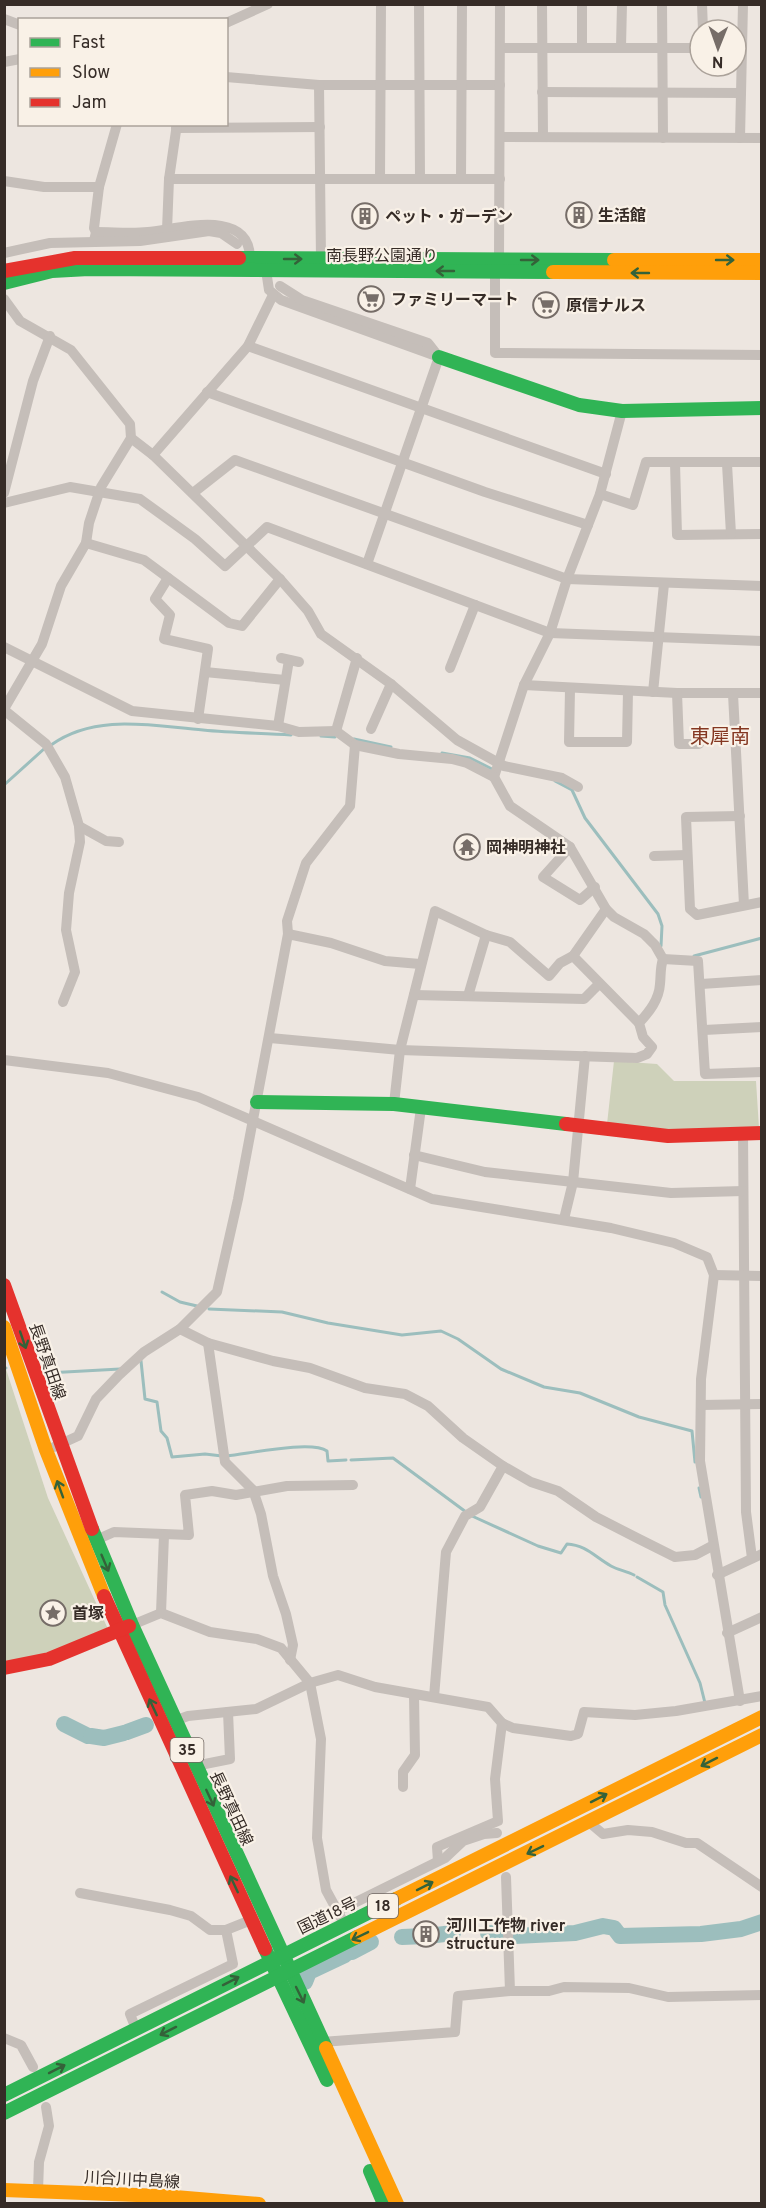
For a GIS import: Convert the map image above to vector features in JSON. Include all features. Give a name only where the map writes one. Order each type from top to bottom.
[{"type":"main road","name":"南長野公園通り","points":[[4,271],[75,258],[321,259],[762,273]]},
{"type":"main road","name":"南長野公園通り","points":[[4,283],[52,271],[89,269],[266,270],[762,260]]},
{"type":"main road","points":[[439,357],[579,405],[622,411],[762,408]]},
{"type":"main road","points":[[257,1102],[394,1104],[668,1136],[762,1133]]},
{"type":"main road","name":"長野真田線","points":[[4,1285],[59,1445],[96,1540],[384,2204]]},
{"type":"main road","name":"長野真田線","points":[[4,1327],[68,1512],[118,1631],[251,1920],[276,1959]]},
{"type":"main road","points":[[4,1668],[49,1659],[132,1625]]},
{"type":"main road","name":"国道18号","points":[[4,2095],[762,1717]]},
{"type":"main road","name":"国道18号","points":[[4,2113],[590,1823],[762,1735]]},
{"type":"main road","name":"長野真田線","points":[[283,1974],[322,2042],[397,2204]]},
{"type":"main road","name":"川合川中島線","points":[[4,2190],[131,2199],[259,2204]]},
{"type":"street","points":[[228,22],[268,4]]},
{"type":"street","points":[[380,178],[381,4]]},
{"type":"street","points":[[419,4],[420,179]]},
{"type":"street","points":[[460,179],[462,4]]},
{"type":"street","points":[[500,4],[500,179],[495,353],[762,355]]},
{"type":"street","points":[[542,4],[543,137]]},
{"type":"street","points":[[582,4],[582,47]]},
{"type":"street","points":[[621,47],[622,4]]},
{"type":"street","points":[[662,4],[663,138]]},
{"type":"street","points":[[500,48],[688,48]]},
{"type":"street","points":[[228,77],[319,85],[500,85]]},
{"type":"street","points":[[740,78],[740,138]]},
{"type":"street","points":[[319,85],[321,259]]},
{"type":"street","points":[[542,92],[741,93]]},
{"type":"street","points":[[95,236],[99,187],[116,126]]},
{"type":"street","points":[[167,230],[169,179],[177,126],[320,127]]},
{"type":"street","points":[[500,137],[762,138]]},
{"type":"street","points":[[169,179],[500,179]]},
{"type":"street","points":[[4,181],[45,186],[99,187]]},
{"type":"street","points":[[4,253],[95,236],[167,230],[201,224],[225,226],[247,241],[250,259]]},
{"type":"street","points":[[95,236],[140,241],[209,231],[221,233],[237,244]]},
{"type":"street","points":[[266,270],[267,284],[277,291],[439,357],[367,564]]},
{"type":"street","points":[[153,455],[248,346],[277,291]]},
{"type":"street","points":[[4,299],[20,321],[50,336],[70,350],[97,380],[130,424],[131,438],[99,492],[89,523],[86,543],[61,586],[42,644],[4,710],[48,746],[65,777],[79,826],[80,842],[69,893],[66,930],[75,972],[63,1002]]},
{"type":"street","points":[[4,493],[33,381],[50,336]]},
{"type":"street","points":[[248,346],[606,474]]},
{"type":"street","points":[[207,392],[402,460],[485,492],[588,525]]},
{"type":"street","points":[[494,777],[524,685],[550,633],[567,579],[600,494],[622,411]]},
{"type":"street","points":[[131,438],[153,455],[280,579],[308,610],[321,634],[391,684],[457,740],[504,766],[562,778],[578,787]]},
{"type":"street","points":[[193,493],[235,460],[567,579],[762,586]]},
{"type":"street","points":[[600,494],[633,505],[646,462],[727,464],[762,462]]},
{"type":"street","points":[[675,463],[677,535],[762,534]]},
{"type":"street","points":[[727,464],[731,534]]},
{"type":"street","points":[[4,503],[70,487],[140,499],[195,538],[225,566],[244,545],[267,526],[550,633],[762,640]]},
{"type":"street","points":[[86,543],[144,560],[229,623],[242,626],[280,579]]},
{"type":"street","points":[[168,578],[155,599],[170,615],[164,639],[208,649],[198,719]]},
{"type":"street","points":[[653,692],[664,584]]},
{"type":"street","points":[[450,668],[475,605]]},
{"type":"street","points":[[4,646],[132,711],[278,726],[299,732],[336,731],[354,745],[399,754],[452,759],[467,763],[494,777],[510,806],[570,847],[606,909],[614,917],[644,934],[655,945],[663,959],[656,1002],[639,1023]]},
{"type":"street","points":[[336,731],[357,658]]},
{"type":"street","points":[[278,726],[290,660]]},
{"type":"street","points":[[205,672],[285,680]]},
{"type":"street","points":[[371,729],[391,684]]},
{"type":"street","points":[[524,685],[677,693],[762,693]]},
{"type":"street","points":[[570,689],[569,742],[627,742],[628,691]]},
{"type":"street","points":[[677,693],[679,744],[699,744]]},
{"type":"street","points":[[733,694],[744,905]]},
{"type":"street","points":[[46,1450],[78,1436],[96,1399],[119,1375],[144,1352],[180,1329],[217,1292],[270,1038],[288,934],[287,921],[306,863],[350,806],[354,745]]},
{"type":"street","points":[[740,816],[686,817],[690,909],[697,915],[762,902]]},
{"type":"street","points":[[79,826],[106,841],[119,842]]},
{"type":"street","points":[[570,847],[543,877],[580,900],[595,887]]},
{"type":"street","points":[[654,856],[687,855]]},
{"type":"street","points":[[394,1104],[400,1050],[435,911],[486,935],[510,942],[549,976],[560,963],[573,956],[606,909]]},
{"type":"street","points":[[288,934],[331,943],[386,962],[420,964]]},
{"type":"street","points":[[468,996],[486,935]]},
{"type":"street","points":[[270,1038],[400,1050],[637,1058],[647,1054],[652,1047],[643,1036],[639,1023],[598,985],[573,956]]},
{"type":"street","points":[[663,959],[698,961],[705,1074],[762,1072]]},
{"type":"street","points":[[701,984],[762,980]]},
{"type":"street","points":[[414,995],[584,999],[598,985]]},
{"type":"street","points":[[704,1030],[762,1027]]},
{"type":"street","points":[[564,1219],[573,1182],[585,1056]]},
{"type":"street","points":[[4,1060],[108,1073],[198,1097],[432,1199],[564,1219],[674,1243],[707,1257],[714,1275],[701,1405],[699,1461],[740,1701]]},
{"type":"street","points":[[410,1189],[421,1108]]},
{"type":"street","points":[[717,1575],[757,1556],[746,1512],[743,1133]]},
{"type":"street","points":[[414,1155],[485,1172],[671,1193],[743,1191]]},
{"type":"street","points":[[714,1275],[762,1276]]},
{"type":"street","points":[[180,1329],[208,1343],[273,1361],[310,1368],[365,1388],[405,1394],[428,1406],[463,1438],[502,1466],[531,1482],[558,1491],[596,1517],[675,1557],[694,1555],[712,1546]]},
{"type":"street","points":[[208,1343],[225,1462],[253,1490],[261,1514],[273,1575],[293,1645],[290,1660]]},
{"type":"street","points":[[701,1405],[762,1404]]},
{"type":"street","points":[[434,1697],[446,1552],[465,1516],[480,1507],[502,1466]]},
{"type":"street","points":[[96,1540],[114,1532],[189,1535],[185,1495],[212,1491],[236,1496],[253,1490],[287,1486],[353,1485]]},
{"type":"street","points":[[161,1613],[164,1535]]},
{"type":"street","points":[[132,1625],[161,1613],[210,1632],[257,1640],[281,1648],[310,1683],[321,1739],[317,1838],[326,1890],[345,1925]]},
{"type":"street","points":[[727,1633],[762,1617]]},
{"type":"street","points":[[174,1721],[188,1716],[256,1709],[310,1683],[338,1675],[375,1688],[488,1707],[502,1723],[513,1728],[571,1736],[578,1734],[584,1712],[635,1715],[762,1696]]},
{"type":"street","points":[[403,1787],[403,1772],[415,1755],[414,1695]]},
{"type":"street","points":[[195,1766],[231,1759],[228,1712]]},
{"type":"street","points":[[438,1861],[437,1847],[498,1821],[495,1779],[502,1723]]},
{"type":"street","points":[[590,1823],[603,1834],[628,1830],[702,1844],[762,1887]]},
{"type":"street","points":[[338,1911],[445,1858],[464,1841],[484,1834],[497,1833]]},
{"type":"street","points":[[506,1877],[510,1991]]},
{"type":"street","points":[[80,1893],[170,1910],[191,1916],[210,1930],[226,1930],[251,1920]]},
{"type":"street","points":[[136,2029],[130,2014],[233,1964],[226,1930]]},
{"type":"street","points":[[322,2042],[455,2032],[458,1996],[510,1991],[549,1991],[564,1987],[629,1988],[669,1997],[762,1995]]},
{"type":"street","points":[[4,2038],[21,2045],[33,2067]]},
{"type":"street","points":[[38,2191],[39,2162],[49,2126],[46,2107]]},
{"type":"green space","points":[[614,1061],[657,1064],[674,1081],[756,1081],[759,1128],[661,1131],[607,1124]]},
{"type":"green space","points":[[4,1363],[48,1498],[108,1629],[41,1657],[4,1661]]},
{"type":"waterway","points":[[51,745],[68,735],[87,729],[125,724],[291,735]]},
{"type":"waterway","points":[[321,736],[335,737]]},
{"type":"waterway","points":[[354,739],[391,747]]},
{"type":"waterway","points":[[4,785],[45,748]]},
{"type":"waterway","points":[[442,753],[470,758],[492,769]]},
{"type":"waterway","points":[[555,781],[572,790],[585,818],[658,914],[662,926],[661,946]]},
{"type":"waterway","points":[[694,956],[762,938]]},
{"type":"waterway","points":[[162,1292],[180,1302],[197,1306]]},
{"type":"waterway","points":[[209,1309],[282,1312],[328,1323],[402,1335],[441,1331],[458,1339],[501,1369],[544,1387],[580,1393],[639,1417],[692,1431],[695,1462]]},
{"type":"waterway","points":[[141,1361],[145,1399],[157,1402],[161,1431],[167,1438],[172,1457],[205,1454],[222,1456]]},
{"type":"waterway","points":[[47,1373],[120,1369]]},
{"type":"waterway","points":[[227,1456],[308,1447],[327,1451],[328,1461],[346,1460]]},
{"type":"waterway","points":[[351,1460],[393,1458],[466,1512]]},
{"type":"waterway","points":[[699,1488],[701,1497]]},
{"type":"waterway","points":[[472,1516],[538,1546],[561,1553],[567,1544],[580,1547],[611,1566],[634,1575]]},
{"type":"waterway","points":[[637,1577],[663,1592],[665,1605],[700,1683],[705,1703]]},
{"type":"waterway","points":[[64,1724],[88,1736]]},
{"type":"waterway","points":[[127,1732],[146,1725]]},
{"type":"waterway","points":[[91,1736],[104,1738],[124,1733]]},
{"type":"waterway","points":[[515,1936],[575,1933],[603,1926],[614,1928],[620,1936],[701,1934],[741,1929],[762,1922]]},
{"type":"waterway","points":[[428,1936],[453,1933]]},
{"type":"waterway","points":[[488,1933],[506,1934]]},
{"type":"waterway","points":[[402,1937],[426,1936]]},
{"type":"waterway","points":[[352,1952],[371,1942]]},
{"type":"waterway","points":[[305,1982],[309,1972],[345,1955]]},
{"type":"traffic: fast","points":[[239,258],[614,260]]},
{"type":"traffic: fast","points":[[4,283],[52,271],[89,269],[553,272]]},
{"type":"traffic: fast","points":[[439,357],[579,405],[622,411],[762,408]]},
{"type":"traffic: fast","points":[[257,1102],[394,1104],[566,1124]]},
{"type":"traffic: fast","points":[[92,1529],[132,1625],[326,2048]]},
{"type":"traffic: fast","points":[[4,2095],[396,1899]]},
{"type":"traffic: fast","points":[[4,2113],[357,1937]]},
{"type":"traffic: fast","points":[[265,1949],[327,2080]]},
{"type":"traffic: fast","points":[[370,2171],[384,2204]]},
{"type":"traffic: slow","points":[[614,260],[762,260]]},
{"type":"traffic: slow","points":[[553,272],[762,273]]},
{"type":"traffic: slow","points":[[4,1327],[46,1450],[104,1596]]},
{"type":"traffic: slow","points":[[396,1899],[762,1717]]},
{"type":"traffic: slow","points":[[357,1937],[762,1735]]},
{"type":"traffic: slow","points":[[326,2048],[397,2204]]},
{"type":"traffic: slow","points":[[4,2190],[163,2196],[259,2204]]},
{"type":"traffic: jam","points":[[4,271],[75,258],[239,258]]},
{"type":"traffic: jam","points":[[566,1124],[668,1136],[762,1133]]},
{"type":"traffic: jam","points":[[4,1285],[92,1529]]},
{"type":"traffic: jam","points":[[104,1596],[265,1949]]},
{"type":"traffic: jam","points":[[4,1668],[49,1659],[129,1626]]},
{"type":"place","name":"生活館","points":[[579,215]]},
{"type":"place","name":"ペット・ガーデン","points":[[365,216]]},
{"type":"place","name":"ファミリーマート","points":[[371,299]]},
{"type":"place","name":"原信ナルス","points":[[546,305]]},
{"type":"place","name":"岡神明神社","points":[[467,847]]},
{"type":"place","name":"首塚","points":[[53,1613]]},
{"type":"place","name":"河川工作物 river structure","points":[[426,1934]]},
{"type":"district","name":"東犀南","points":[[720,736]]}]
